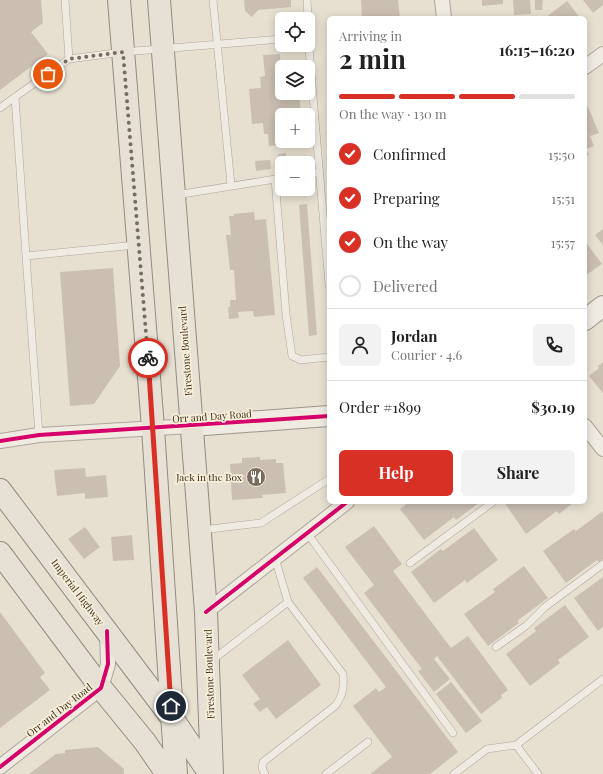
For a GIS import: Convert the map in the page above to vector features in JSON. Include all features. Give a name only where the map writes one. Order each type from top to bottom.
[{"type":"main road","points":[[119,0],[153,428],[176,774]]},
{"type":"main road","name":"Firestone Boulevard","points":[[159,0],[206,612],[211,774]]},
{"type":"main road","name":"Imperial Highway","points":[[0,490],[172,718],[211,774]]},
{"type":"main road","points":[[0,553],[102,688],[145,742],[167,774]]},
{"type":"street","points":[[442,0],[444,16]]},
{"type":"street","points":[[587,66],[603,54]]},
{"type":"street","points":[[587,318],[603,306]]},
{"type":"street","name":"Orr and Day Road","points":[[0,441],[39,436],[327,416]]},
{"type":"street","points":[[587,431],[603,449]]},
{"type":"street","points":[[206,612],[344,504]]},
{"type":"street","name":"Orr and Day Road","points":[[0,767],[102,688],[108,664],[107,631]]},
{"type":"lane","points":[[65,0],[69,59]]},
{"type":"lane","points":[[213,0],[231,185]]},
{"type":"lane","points":[[307,0],[308,12]]},
{"type":"lane","points":[[0,108],[69,59],[123,52],[275,40]]},
{"type":"lane","points":[[310,52],[327,260]]},
{"type":"lane","points":[[15,97],[39,436]]},
{"type":"lane","points":[[315,173],[320,172]]},
{"type":"lane","points":[[174,195],[275,178]]},
{"type":"lane","points":[[279,196],[286,314],[292,356],[302,360],[327,357]]},
{"type":"lane","points":[[26,256],[139,245]]},
{"type":"lane","points":[[200,530],[261,522],[327,480]]},
{"type":"lane","points":[[410,564],[491,504]]},
{"type":"lane","points":[[307,533],[453,733]]},
{"type":"lane","points":[[265,774],[262,768],[263,762],[335,706],[341,698],[344,686],[343,674],[288,602],[275,558]]},
{"type":"lane","points":[[496,647],[527,625],[545,607],[603,564]]},
{"type":"lane","points":[[208,664],[288,602]]},
{"type":"lane","points":[[454,774],[487,749],[516,746],[603,679]]},
{"type":"lane","points":[[326,774],[368,742]]},
{"type":"lane","points":[[516,746],[538,774]]},
{"type":"building","points":[[0,0],[41,0],[43,23],[31,32],[48,54],[0,90]]},
{"type":"building","points":[[244,0],[291,0],[291,7],[258,10],[252,17],[245,11]]},
{"type":"building","points":[[361,0],[398,0],[400,16],[362,16]]},
{"type":"building","points":[[482,0],[503,0],[503,4],[482,6]]},
{"type":"building","points":[[513,0],[530,0],[531,14],[514,15]]},
{"type":"building","points":[[535,0],[543,0],[542,10],[535,10]]},
{"type":"building","points":[[583,0],[603,0],[603,5],[593,13]]},
{"type":"building","points":[[567,1],[578,16],[548,16]]},
{"type":"building","points":[[280,54],[280,60],[275,60],[275,100],[300,100],[300,108],[275,108],[275,145],[269,146],[268,134],[264,134],[263,123],[252,124],[249,89],[261,88],[260,77],[265,76],[263,55]]},
{"type":"building","points":[[587,107],[599,133],[590,136],[594,146],[587,149]]},
{"type":"building","points":[[286,153],[286,156],[278,156],[278,154]]},
{"type":"building","points":[[270,160],[271,169],[256,171],[255,161]]},
{"type":"building","points":[[307,204],[317,335],[309,336],[299,205]]},
{"type":"building","points":[[254,212],[255,220],[266,219],[275,315],[254,317],[253,311],[238,312],[239,318],[229,319],[228,307],[230,307],[230,300],[236,300],[234,270],[230,270],[226,235],[231,235],[229,216],[234,216],[233,214]]},
{"type":"building","points":[[603,229],[603,245],[595,235]]},
{"type":"building","points":[[587,244],[602,264],[587,275]]},
{"type":"building","points":[[113,268],[120,366],[94,404],[70,406],[60,272]]},
{"type":"building","points":[[603,362],[603,393],[589,376],[599,368],[598,366]]},
{"type":"building","points":[[260,457],[260,460],[276,459],[276,463],[283,463],[286,493],[262,495],[263,498],[232,500],[230,464],[242,463],[242,458]]},
{"type":"building","points":[[85,468],[86,477],[106,475],[108,497],[85,499],[85,493],[57,496],[54,470]]},
{"type":"building","points":[[406,504],[477,504],[456,520],[454,517],[424,540],[400,509]]},
{"type":"building","points":[[505,504],[572,504],[559,514],[557,511],[526,534]]},
{"type":"building","points":[[603,511],[603,559],[599,562],[597,560],[566,583],[543,551],[574,529],[576,531]]},
{"type":"building","points":[[374,526],[402,564],[393,571],[451,648],[468,636],[508,690],[501,695],[502,698],[481,714],[437,656],[434,659],[450,679],[434,692],[418,671],[422,669],[364,593],[374,585],[345,547]]},
{"type":"building","points":[[85,527],[100,547],[84,559],[68,539]]},
{"type":"building","points":[[474,528],[498,560],[467,583],[465,580],[434,603],[411,572],[441,549],[443,551]]},
{"type":"building","points":[[132,535],[134,560],[113,561],[111,537]]},
{"type":"building","points":[[524,566],[548,598],[517,621],[519,623],[488,646],[464,614],[495,592],[493,589]]},
{"type":"building","points":[[317,567],[458,752],[430,774],[370,774],[392,757],[353,706],[376,688],[379,692],[386,687],[303,578]]},
{"type":"building","points":[[603,577],[603,627],[598,631],[574,598]]},
{"type":"building","points":[[565,605],[589,637],[558,660],[560,663],[530,686],[506,654],[536,631],[534,628]]},
{"type":"building","points":[[0,612],[45,673],[40,677],[50,690],[0,728]]},
{"type":"building","points":[[288,640],[321,685],[276,719],[267,707],[260,712],[253,704],[260,699],[242,675]]},
{"type":"building","points":[[451,682],[482,721],[466,733],[436,694]]},
{"type":"building","points":[[98,747],[124,769],[124,774],[29,774],[56,754],[65,753],[65,750]]},
{"type":"cycle path","points":[[0,441],[39,435],[327,416]]},
{"type":"cycle path","points":[[206,612],[344,504]]},
{"type":"cycle path","points":[[0,767],[101,688],[108,664],[107,631]]},
{"type":"way so far","points":[[48,74],[69,59],[123,52],[148,358]]},
{"type":"place","name":"Jack in the Box","points":[[256,477]]},
{"type":"route","points":[[148,358],[171,706]]}]
